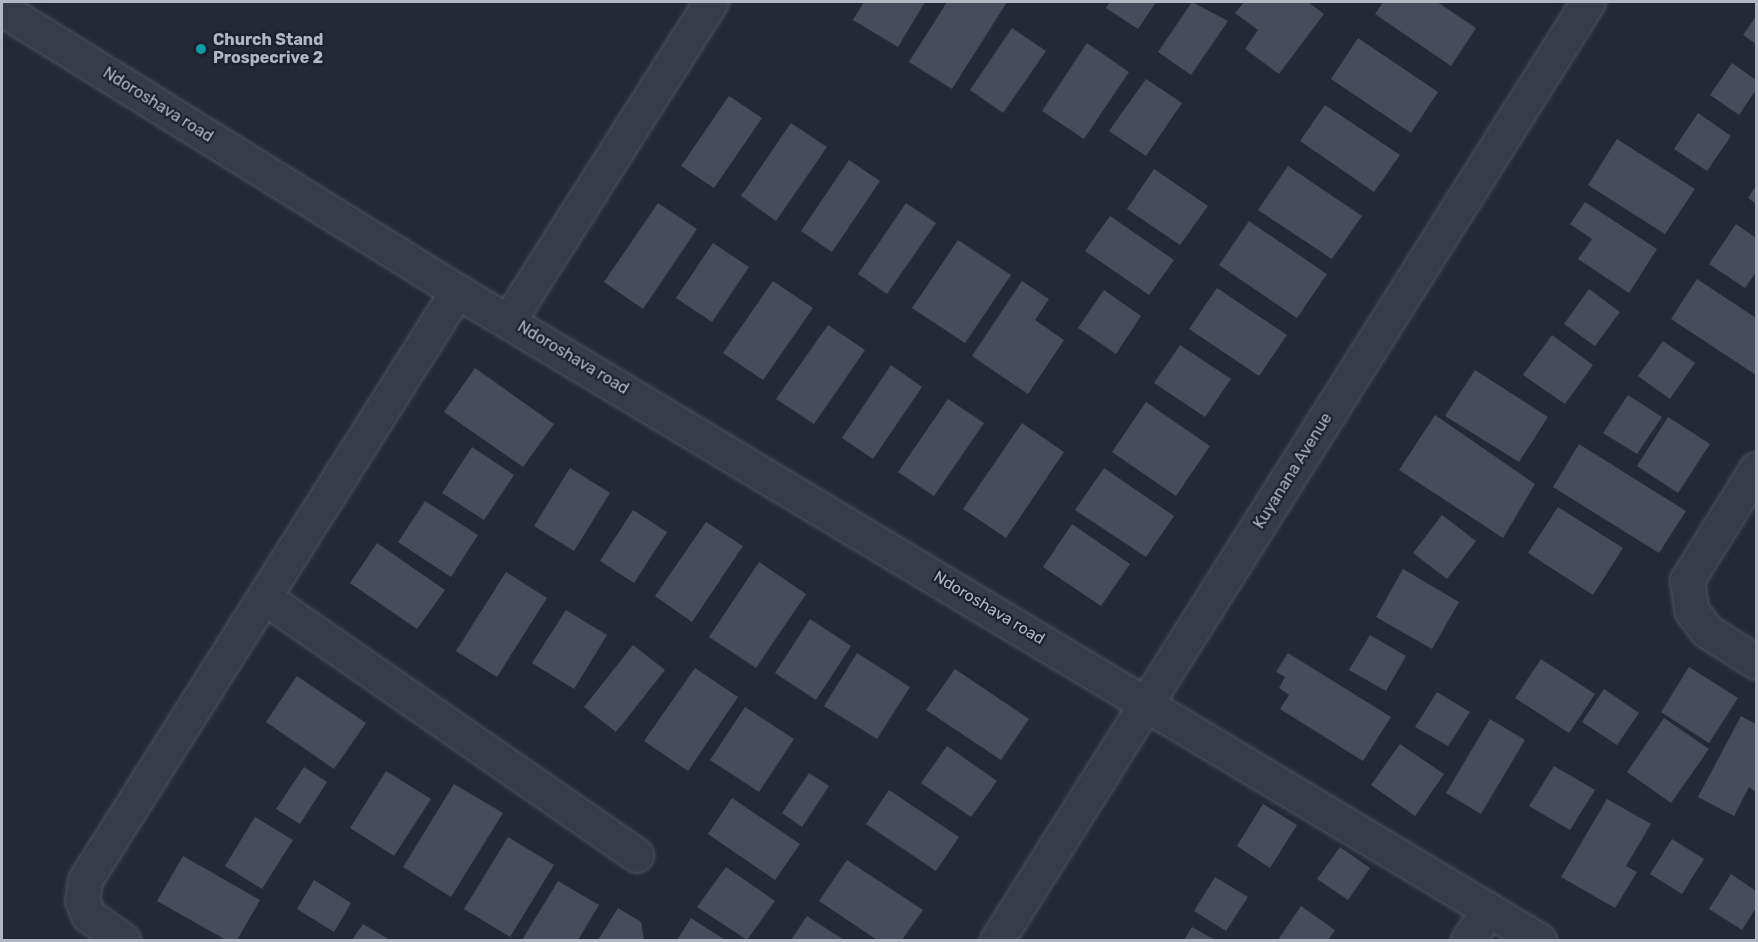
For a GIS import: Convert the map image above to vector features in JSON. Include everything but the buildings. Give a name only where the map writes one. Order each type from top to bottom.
[{"type":"street","points":[[509,320],[711,2]]},
{"type":"street","name":"Kuyanana Avenue","points":[[997,940],[1588,2]]},
{"type":"street","name":"Ndoroshava road","points":[[2,9],[458,291],[1147,702],[1539,940]]},
{"type":"street","points":[[123,940],[88,915],[82,900],[85,880],[458,291]]},
{"type":"street","points":[[1756,469],[1687,580],[1691,610],[1707,631],[1756,662]]},
{"type":"street","points":[[264,597],[636,855]]},
{"type":"street","points":[[1468,940],[1489,909]]},
{"type":"place","name":"Church Stand Prospecrive 2","points":[[201,49]]}]
